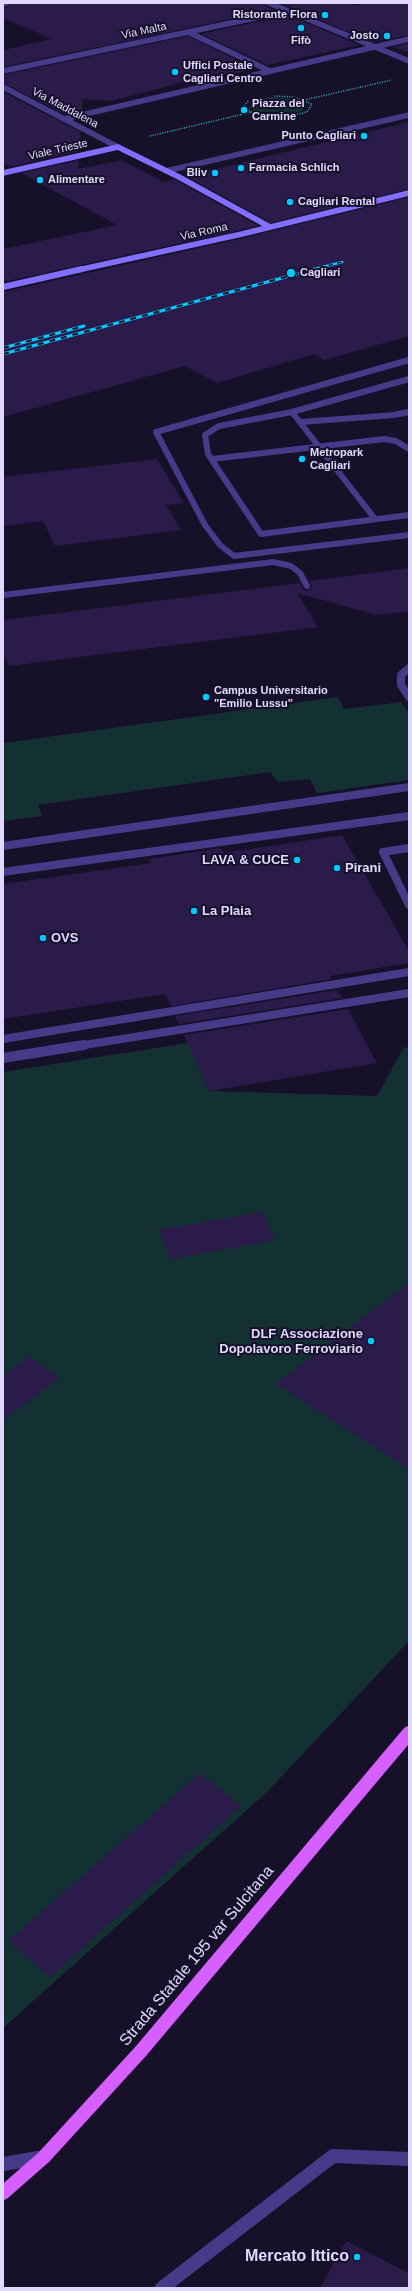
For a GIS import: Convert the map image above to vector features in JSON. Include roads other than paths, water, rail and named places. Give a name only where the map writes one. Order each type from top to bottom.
[{"type":"main road","points":[[118,147],[270,227]]},
{"type":"main road","name":"Viale Trieste","points":[[3,173],[118,147]]},
{"type":"main road","name":"Via Roma","points":[[3,287],[270,227],[409,193]]},
{"type":"main road","name":"Strada Statale 195 var Sulcitana","points":[[3,2193],[44,2157],[141,2051],[409,1733]]},
{"type":"street","points":[[270,3],[409,61]]},
{"type":"street","name":"Via Malta","points":[[3,71],[288,11]]},
{"type":"street","points":[[188,32],[270,71]]},
{"type":"street","points":[[64,119],[409,39]]},
{"type":"street","name":"Via Maddalena","points":[[3,87],[118,147]]},
{"type":"street","points":[[166,171],[409,115]]},
{"type":"street","points":[[409,360],[156,432],[205,525],[220,545],[234,556],[409,535]]},
{"type":"street","points":[[409,379],[292,412],[219,426],[205,435],[208,454],[261,534],[409,515]]},
{"type":"street","points":[[292,412],[320,446],[375,519]]},
{"type":"street","points":[[301,422],[394,415],[409,412]]},
{"type":"street","points":[[212,459],[384,439],[396,441],[409,448]]},
{"type":"street","points":[[3,595],[273,562],[291,566],[300,574],[307,586]]},
{"type":"street","points":[[409,668],[401,675],[401,685],[409,697]]},
{"type":"street","points":[[3,846],[409,787]]},
{"type":"street","points":[[3,872],[409,816]]},
{"type":"street","points":[[409,848],[383,852],[409,905]]},
{"type":"street","points":[[3,1039],[409,972]]},
{"type":"street","points":[[3,1058],[409,993]]},
{"type":"street","points":[[162,2288],[333,2156],[409,2159]]},
{"type":"street","points":[[3,2164],[44,2157]]},
{"type":"railway","points":[[311,270],[342,262]]},
{"type":"railway","points":[[3,354],[315,269]]},
{"type":"railway","points":[[3,348],[84,326]]},
{"type":"place","name":"Ristorante Flora","points":[[325,15]]},
{"type":"place","name":"Fifò","points":[[301,28]]},
{"type":"place","name":"Josto","points":[[387,36]]},
{"type":"place","name":"Uffici Postale Cagliari Centro","points":[[175,72]]},
{"type":"place","name":"Piazza del Carmine","points":[[244,110]]},
{"type":"place","name":"Punto Cagliari","points":[[364,136]]},
{"type":"place","name":"Farmacia Schlich","points":[[241,168]]},
{"type":"place","name":"Bliv","points":[[215,173]]},
{"type":"place","name":"Alimentare","points":[[40,180]]},
{"type":"place","name":"Cagliari Rental","points":[[290,202]]},
{"type":"place","name":"Cagliari","points":[[291,273]]},
{"type":"place","name":"Metropark Cagliari","points":[[302,459]]},
{"type":"place","name":"Campus Universitario \"Emilio Lussu\"","points":[[206,697]]},
{"type":"place","name":"LAVA & CUCE","points":[[297,860]]},
{"type":"place","name":"Pirani","points":[[337,868]]},
{"type":"place","name":"La Plaia","points":[[194,911]]},
{"type":"place","name":"OVS","points":[[43,938]]},
{"type":"place","name":"DLF Associazione Dopolavoro Ferroviario","points":[[371,1341]]},
{"type":"place","name":"Mercato Ittico","points":[[357,2257]]}]
